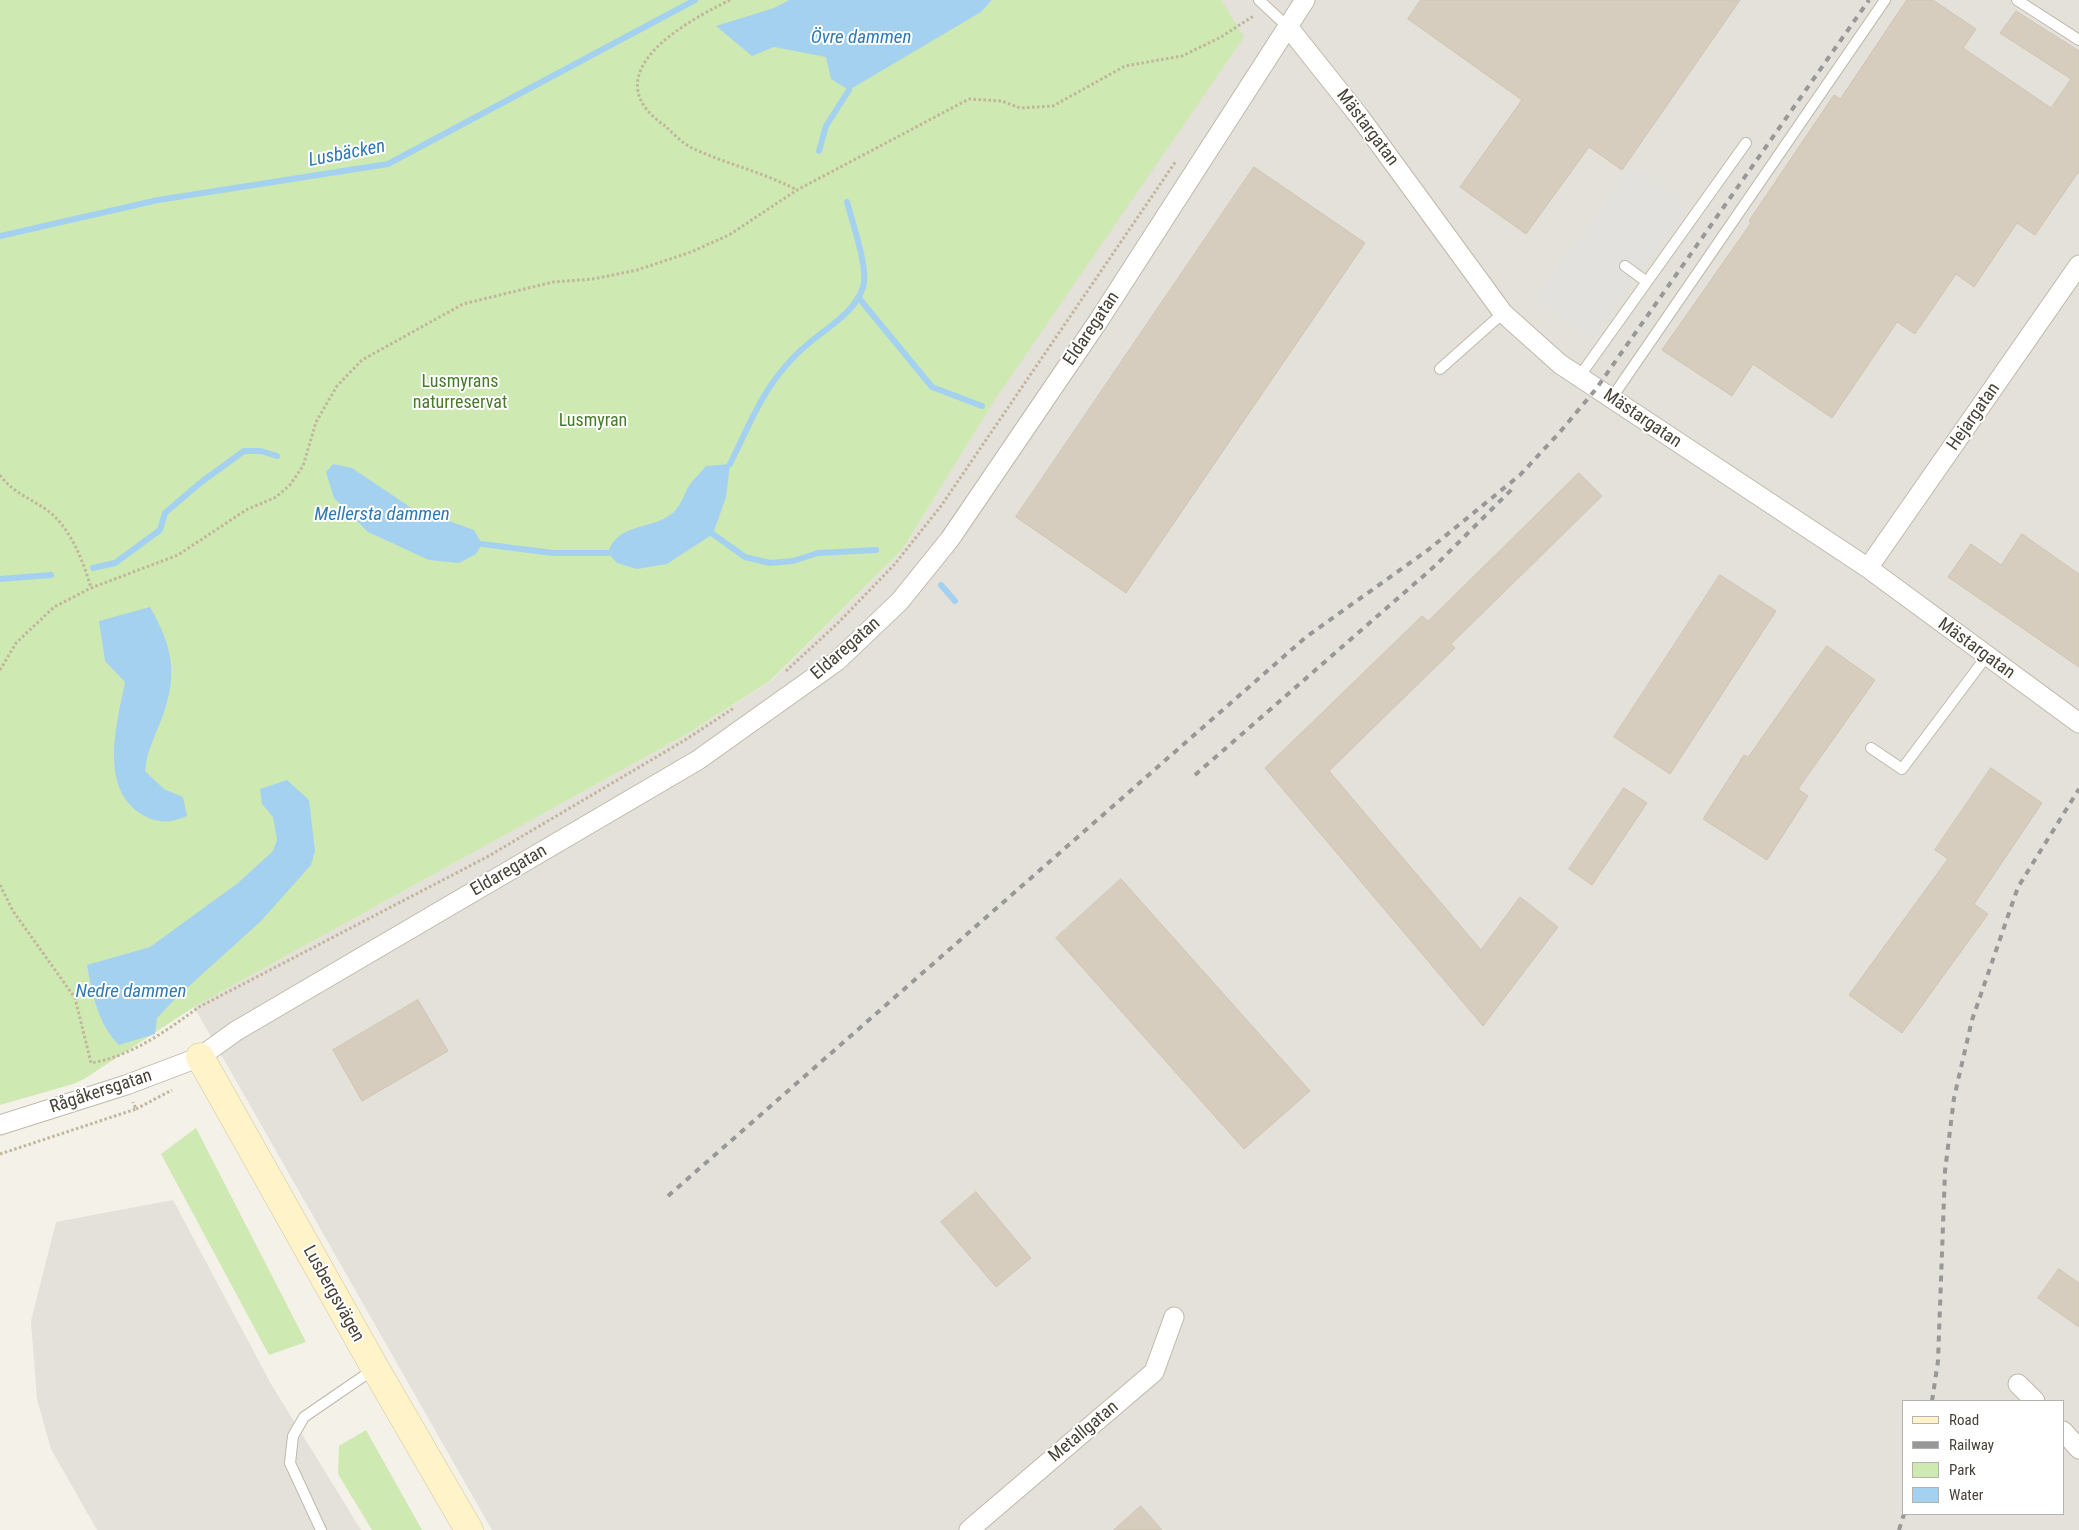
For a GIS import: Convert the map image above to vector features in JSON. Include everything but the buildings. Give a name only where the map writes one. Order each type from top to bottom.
[{"type":"street","name":"Eldaregatan","points":[[200,1057],[245,1026],[698,760],[837,662],[900,600],[950,539],[1093,328],[1306,0]]},
{"type":"street","name":"Mästargatan","points":[[1289,28],[1359,116],[1504,313],[1560,364],[1868,568],[2079,724]]},
{"type":"street","name":"Hejargatan","points":[[1868,568],[2079,265]]},
{"type":"street","name":"Rågåkersgatan","points":[[0,1125],[126,1085],[200,1057]]},
{"type":"street","name":"Lusbergsvägen","points":[[200,1057],[375,1368],[469,1530]]},
{"type":"street","name":"Metallgatan","points":[[968,1530],[1154,1372],[1174,1317]]},
{"type":"street","points":[[2018,1384],[2034,1400]]},
{"type":"street","points":[[2064,1432],[2079,1449]]},
{"type":"lane","points":[[1611,399],[1885,0]]},
{"type":"lane","points":[[2018,0],[2079,40]]},
{"type":"lane","points":[[1263,4],[1289,28]]},
{"type":"lane","points":[[1579,377],[1746,144]]},
{"type":"lane","points":[[1625,266],[1647,282]]},
{"type":"lane","points":[[1440,369],[1504,313]]},
{"type":"lane","points":[[1871,748],[1902,769],[1986,657]]},
{"type":"lane","points":[[321,1530],[290,1462],[293,1436],[304,1417],[375,1368]]},
{"type":"path","points":[[730,0],[704,12],[662,42],[641,67],[638,91],[649,114],[691,147],[774,178],[797,190]]},
{"type":"path","points":[[0,670],[16,642],[54,607],[91,588],[178,555],[246,510],[276,497],[290,485],[303,466],[316,422],[337,386],[362,360],[463,304],[553,282],[593,279],[638,270],[691,252],[729,235],[797,190],[969,99],[1002,101],[1020,108],[1053,106],[1125,66],[1182,56],[1221,37],[1263,4]]},
{"type":"path","points":[[783,674],[838,624],[894,565],[941,506],[1181,153]]},
{"type":"path","points":[[0,475],[24,497],[57,518],[73,543],[91,588]]},
{"type":"path","points":[[0,885],[13,911],[75,998],[91,1063],[113,1059],[154,1038],[199,1008],[487,858],[685,740],[734,708]]},
{"type":"shaded area","points":[[1221,0],[2079,0],[2079,1530],[492,1530],[194,1007],[689,733],[771,681],[902,550],[1230,18]]},
{"type":"shaded area","points":[[1633,164],[1689,205],[1591,339],[1535,298]]},
{"type":"shaded area","points":[[173,1200],[271,1384],[361,1530],[97,1530],[51,1449],[37,1399],[31,1321],[56,1222]]},
{"type":"green space","name":"Lusmyran","points":[[0,0],[1221,0],[1244,37],[996,398],[902,550],[770,681],[689,733],[194,1007],[84,1079],[73,1084],[0,1105]]},
{"type":"green space","points":[[196,1128],[306,1342],[269,1355],[161,1154]]},
{"type":"green space","points":[[366,1430],[422,1530],[372,1530],[338,1474],[339,1446]]},
{"type":"water","name":"Övre dammen","points":[[789,0],[992,0],[981,12],[849,90],[831,79],[826,57],[774,47],[752,56],[716,26],[774,8]]},
{"type":"water","name":"Mellersta dammen","points":[[333,464],[352,468],[410,507],[474,530],[482,544],[476,554],[459,563],[429,560],[368,532],[334,498],[326,472]]},
{"type":"water","points":[[730,464],[726,497],[713,534],[667,564],[637,569],[617,563],[608,553],[612,543],[626,532],[662,520],[673,512],[679,506],[691,483],[706,466]]},
{"type":"water","points":[[150,607],[167,644],[170,656],[171,682],[165,709],[151,746],[145,771],[164,789],[183,797],[187,816],[165,822],[143,815],[129,804],[120,789],[115,772],[114,754],[115,735],[125,682],[105,661],[99,621]]},
{"type":"water","name":"Nedre dammen","points":[[287,780],[309,800],[315,851],[311,865],[261,921],[177,997],[157,1018],[155,1034],[119,1045],[106,1028],[97,1008],[87,965],[150,947],[238,883],[273,851],[277,840],[273,817],[262,804],[260,789]]},
{"type":"waterway","name":"Lusbäcken","points":[[0,236],[158,200],[388,164],[695,0]]},
{"type":"waterway","points":[[819,151],[826,126],[849,90]]},
{"type":"waterway","points":[[730,464],[758,406],[771,384],[789,362],[815,338],[840,319],[859,296],[863,287],[864,269],[847,202]]},
{"type":"waterway","points":[[858,297],[932,387],[982,406]]},
{"type":"waterway","points":[[93,568],[115,563],[160,530],[165,513],[200,483],[244,451],[261,451],[277,456]]},
{"type":"waterway","points":[[713,534],[745,557],[770,563],[793,561],[818,553],[876,550]]},
{"type":"waterway","points":[[482,544],[553,553],[608,553]]},
{"type":"waterway","points":[[0,579],[51,575]]},
{"type":"waterway","points":[[941,585],[955,601]]},
{"type":"railway","points":[[668,1196],[1306,637],[1428,550],[1520,475],[1596,389],[1869,0]]},
{"type":"railway","points":[[1195,775],[1436,565],[1512,489]]},
{"type":"railway","points":[[1932,1400],[1938,1361],[1945,1171],[1954,1098],[1972,1020],[2018,887],[2079,789]]},
{"type":"railway","points":[[1899,1530],[1904,1515]]},
{"type":"park label","name":"Lusmyrans naturreservat","points":[[460,392]]}]
